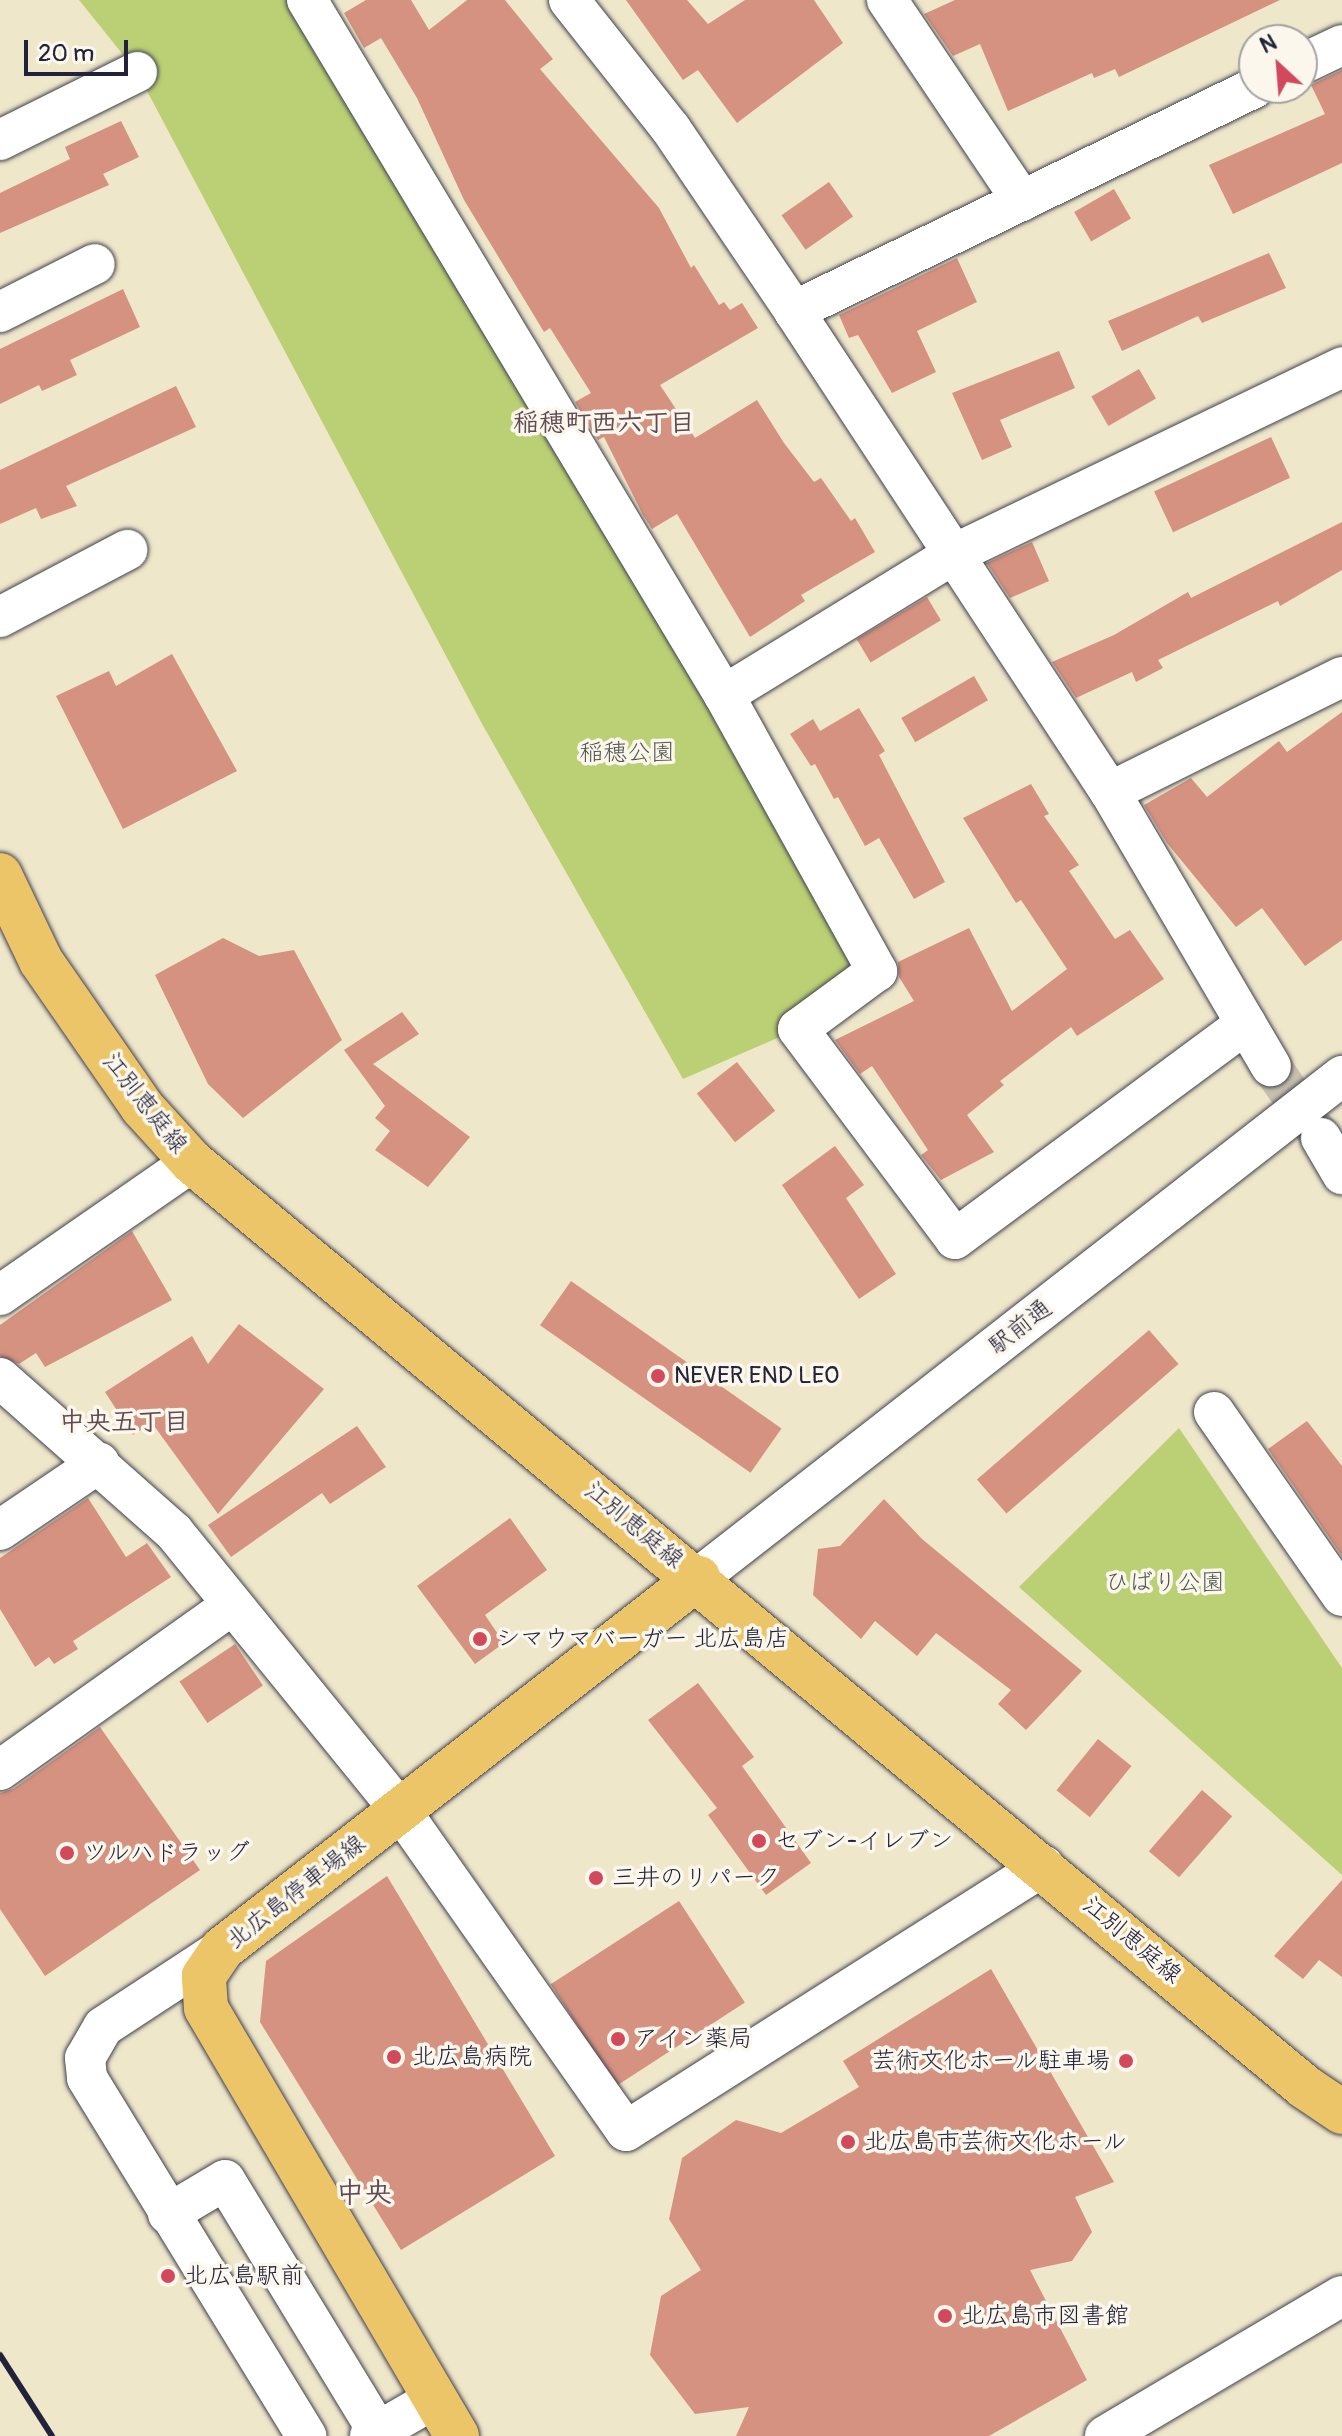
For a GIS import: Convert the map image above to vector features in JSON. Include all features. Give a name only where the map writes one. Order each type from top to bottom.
[{"type":"main road","name":"江別恵庭線","points":[[0,875],[41,961],[142,1107],[192,1162],[698,1578],[1305,2087],[1342,2112]]},
{"type":"main road","name":"北広島停車場線","points":[[457,2436],[206,2008],[204,1976],[222,1949],[698,1578]]},
{"type":"street","points":[[569,0],[671,129],[794,311],[1110,792],[1271,1066]]},
{"type":"street","points":[[317,4],[724,695],[877,971],[798,1029],[955,1239],[1246,1024]]},
{"type":"street","points":[[902,4],[1022,201]]},
{"type":"street","points":[[1318,56],[1342,45]]},
{"type":"street","points":[[0,140],[137,72]]},
{"type":"street","points":[[794,311],[1238,96]]},
{"type":"street","points":[[0,312],[95,264]]},
{"type":"street","points":[[724,695],[954,554],[1342,367]]},
{"type":"street","points":[[0,617],[127,550]]},
{"type":"street","points":[[1110,792],[1342,677]]},
{"type":"street","name":"駅前通","points":[[698,1578],[1342,1076]]},
{"type":"street","points":[[1321,1138],[1342,1174]]},
{"type":"street","points":[[0,1295],[192,1162]]},
{"type":"street","points":[[0,1378],[174,1532],[231,1606],[401,1811],[626,2131],[1044,1866]]},
{"type":"street","points":[[1214,1412],[1342,1596]]},
{"type":"street","points":[[0,1530],[99,1463]]},
{"type":"street","points":[[0,1770],[231,1606]]},
{"type":"street","points":[[222,1949],[103,2027],[85,2058],[87,2078],[306,2436]]},
{"type":"street","points":[[168,2214],[225,2180],[374,2434],[434,2399]]},
{"type":"street","points":[[1105,2436],[1342,2296]]},
{"type":"green space","name":"稲穂公園","points":[[79,0],[307,0],[877,971],[798,1029],[683,1079],[481,722],[137,72]]},
{"type":"green space","name":"ひばり公園","points":[[1179,1428],[1342,1668],[1342,1875],[1019,1587]]},
{"type":"building","points":[[366,0],[411,0],[429,30],[467,0],[505,0],[553,59],[540,69],[659,208],[691,268],[694,265],[719,305],[724,302],[730,310],[742,303],[758,328],[660,385],[695,438],[757,400],[814,482],[821,478],[851,521],[855,518],[875,552],[801,595],[805,601],[750,637],[677,514],[652,529],[643,515],[604,437],[598,440],[575,402],[591,393],[550,328],[544,332],[464,200],[417,98],[381,38],[364,48],[344,13]]},
{"type":"building","points":[[626,0],[687,0],[708,24],[745,0],[814,0],[843,43],[737,123],[698,70],[683,80]]},
{"type":"building","points":[[955,0],[1280,0],[1119,77],[1115,69],[1094,78],[1092,73],[1008,111],[980,44],[953,56],[924,14]]},
{"type":"building","points":[[1342,70],[1342,163],[1233,214],[1209,165],[1325,114],[1318,100],[1318,82]]},
{"type":"building","points":[[121,121],[139,157],[103,174],[109,185],[0,233],[0,193],[70,159],[65,147]]},
{"type":"building","points":[[829,182],[853,216],[806,250],[781,215]]},
{"type":"building","points":[[1114,189],[1131,218],[1091,241],[1074,212]]},
{"type":"building","points":[[1269,253],[1286,288],[1202,323],[1198,316],[1122,351],[1108,321]]},
{"type":"building","points":[[957,258],[977,302],[917,331],[936,372],[892,393],[858,335],[849,338],[839,315]]},
{"type":"building","points":[[123,289],[140,327],[70,360],[77,375],[42,391],[39,385],[0,404],[0,349]]},
{"type":"building","points":[[1059,351],[1075,388],[1000,420],[1012,447],[982,460],[952,393]]},
{"type":"building","points":[[1139,369],[1156,398],[1108,426],[1091,396]]},
{"type":"building","points":[[176,386],[196,427],[66,486],[77,506],[41,519],[36,508],[0,524],[0,470]]},
{"type":"building","points":[[1271,437],[1290,478],[1173,532],[1154,492]]},
{"type":"building","points":[[1342,522],[1342,570],[1280,606],[1278,601],[1158,660],[1163,668],[1136,682],[1132,672],[1076,698],[1052,662],[1114,635],[1188,592],[1191,598]]},
{"type":"building","points":[[1032,542],[1049,581],[1010,598],[987,563]]},
{"type":"building","points":[[927,597],[941,620],[871,662],[857,639]]},
{"type":"building","points":[[172,654],[237,771],[123,829],[56,696],[109,671],[116,686]]},
{"type":"building","points":[[974,676],[988,700],[915,742],[901,718]]},
{"type":"building","points":[[859,708],[885,751],[879,755],[945,882],[914,899],[879,838],[865,846],[838,797],[834,799],[815,764],[811,766],[790,734],[813,719],[820,731]]},
{"type":"building","points":[[1342,712],[1342,940],[1305,966],[1262,908],[1236,927],[1167,843],[1144,805],[1191,778],[1207,797],[1279,741],[1287,752]]},
{"type":"building","points":[[1031,784],[1049,814],[1044,816],[1079,865],[1069,871],[1115,939],[1130,930],[1164,979],[1077,1036],[1071,1027],[1000,1081],[1004,1085],[967,1115],[994,1152],[941,1180],[921,1155],[928,1150],[872,1066],[860,1074],[835,1040],[914,1001],[899,977],[898,962],[969,928],[1012,1011],[1067,969],[1021,900],[1016,903],[963,818]]},
{"type":"building","points":[[223,938],[259,956],[294,950],[342,1040],[243,1118],[208,1084],[155,975]]},
{"type":"building","points":[[402,1012],[419,1034],[373,1064],[470,1137],[428,1187],[375,1150],[390,1131],[375,1118],[385,1106],[344,1050]]},
{"type":"building","points":[[737,1062],[775,1111],[735,1142],[697,1093]]},
{"type":"building","points":[[835,1146],[864,1185],[846,1198],[896,1274],[859,1299],[782,1185]]},
{"type":"building","points":[[132,1231],[172,1300],[45,1367],[36,1353],[19,1364],[0,1356],[0,1325]]},
{"type":"building","name":"NEVER END LEO","points":[[571,1281],[782,1428],[751,1473],[540,1325]]},
{"type":"building","points":[[239,1324],[324,1389],[218,1514],[152,1423],[133,1435],[105,1392],[192,1336],[208,1364]]},
{"type":"building","points":[[1149,1330],[1179,1364],[1006,1514],[977,1480]]},
{"type":"building","points":[[1307,1421],[1342,1466],[1342,1556],[1268,1449]]},
{"type":"building","points":[[357,1426],[386,1467],[330,1504],[322,1493],[231,1557],[208,1525]]},
{"type":"building","points":[[88,1498],[126,1557],[147,1543],[171,1577],[73,1641],[78,1649],[54,1664],[49,1657],[35,1667],[0,1609],[0,1558]]},
{"type":"building","points":[[884,1499],[922,1539],[1082,1671],[1026,1730],[998,1704],[1011,1690],[936,1633],[917,1656],[875,1621],[861,1639],[813,1595],[818,1549],[840,1546]]},
{"type":"building","points":[[510,1518],[547,1570],[485,1615],[504,1643],[475,1664],[417,1586]]},
{"type":"building","points":[[235,1644],[263,1685],[207,1723],[179,1681]]},
{"type":"building","points":[[698,1683],[754,1757],[742,1766],[811,1863],[766,1895],[708,1815],[717,1808],[648,1720]]},
{"type":"building","points":[[100,1727],[200,1870],[45,1976],[0,1909],[0,1793],[13,1789]]},
{"type":"building","points":[[1098,1739],[1131,1766],[1090,1817],[1056,1790]]},
{"type":"building","points":[[1202,1790],[1232,1816],[1179,1877],[1149,1851]]},
{"type":"building","points":[[387,1876],[555,2156],[401,2250],[260,2022],[266,1961]]},
{"type":"building","points":[[1342,1880],[1342,1977],[1319,1960],[1303,1979],[1274,1956]]},
{"type":"building","points":[[679,1901],[745,2002],[617,2086],[551,1984]]},
{"type":"building","points":[[991,1969],[1114,2182],[1075,2197],[1092,2232],[1072,2261],[1030,2270],[1087,2380],[989,2436],[736,2436],[749,2407],[695,2414],[650,2355],[661,2296],[701,2270],[669,2219],[682,2158],[736,2120],[781,2133],[859,2087],[843,2061]]},
{"type":"tunnel","points":[[1271,1066],[1321,1138]]},
{"type":"railway","points":[[0,2355],[52,2436]]},
{"type":"place","name":"NEVER END LEO","points":[[658,1376]]},
{"type":"place","name":"シマウマバーガー 北広島店","points":[[480,1639]]},
{"type":"place","name":"セブン-イレブン","points":[[759,1841]]},
{"type":"place","name":"ツルハドラッグ","points":[[67,1853]]},
{"type":"place","name":"三井のリパーク","points":[[596,1878]]},
{"type":"place","name":"アイン薬局","points":[[618,2039]]},
{"type":"place","name":"北広島病院","points":[[394,2057]]},
{"type":"place","name":"芸術文化ホール駐車場","points":[[1126,2061]]},
{"type":"place","name":"北広島市芸術文化ホール","points":[[848,2142]]},
{"type":"place","name":"北広島駅前","points":[[168,2276]]},
{"type":"place","name":"北広島市図書館","points":[[945,2316]]},
{"type":"district","name":"稲穂町西六丁目","points":[[604,424]]},
{"type":"district","name":"中央五丁目","points":[[124,1423]]},
{"type":"district","name":"中央","points":[[364,2194]]}]
